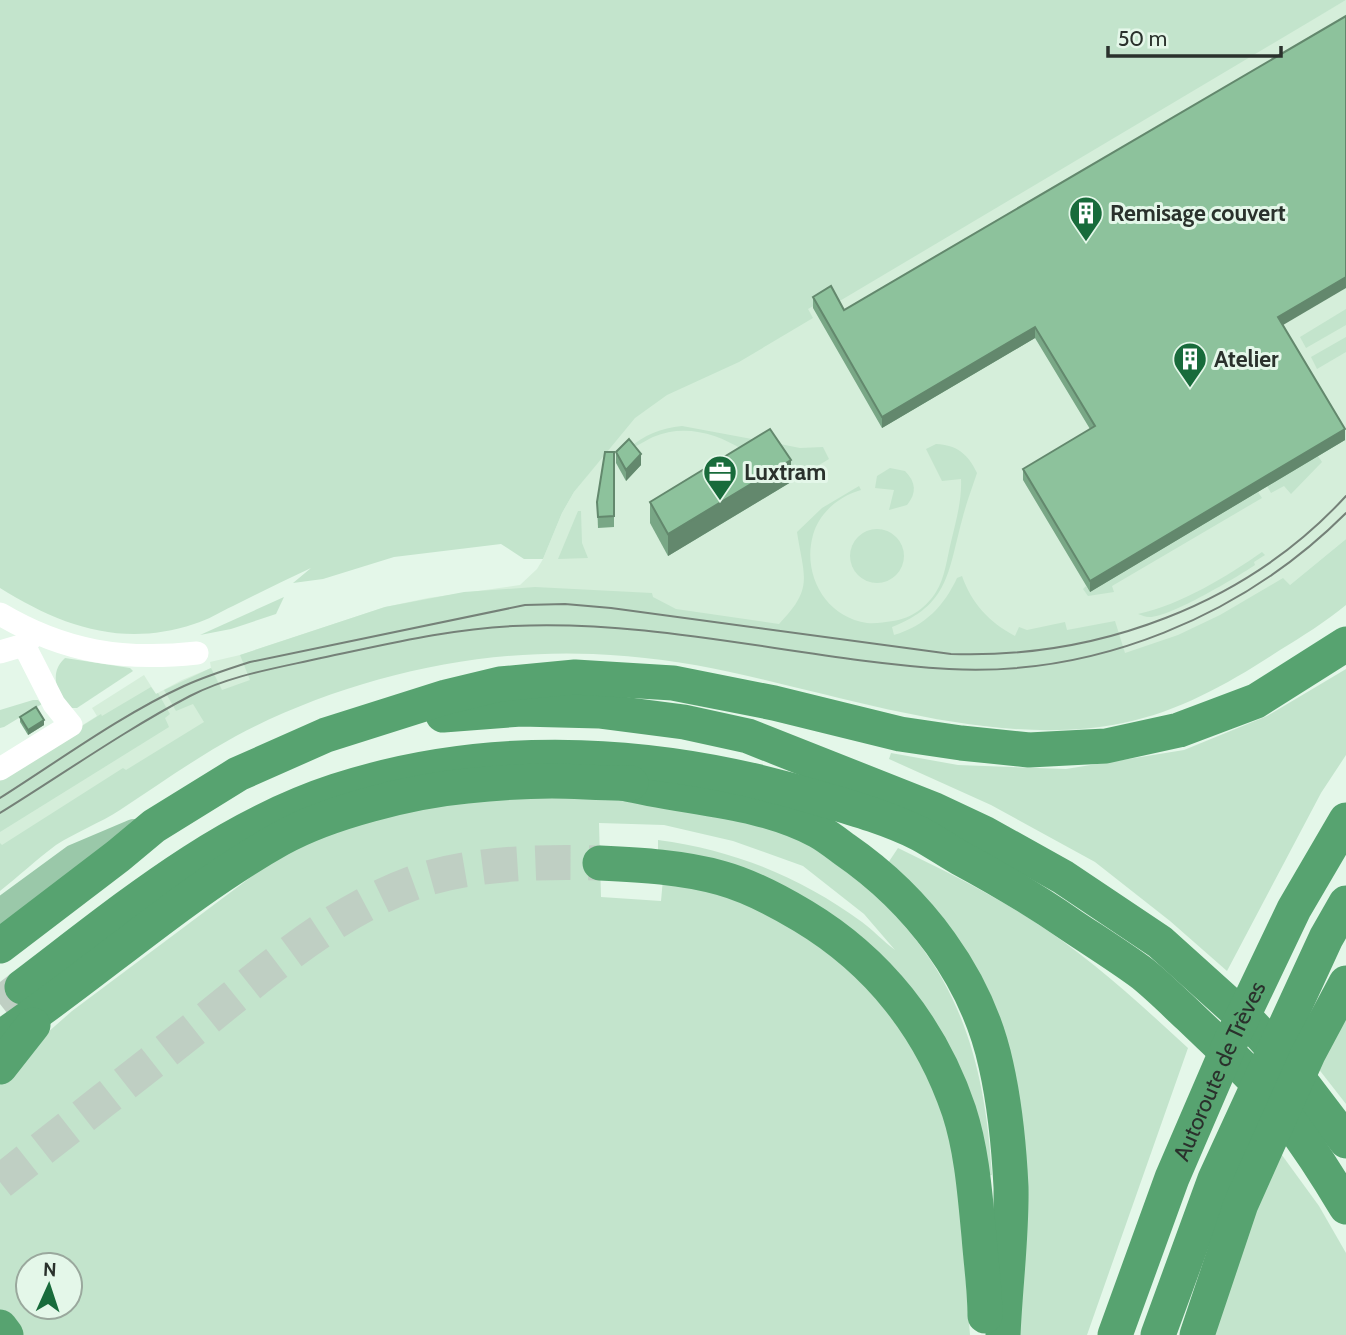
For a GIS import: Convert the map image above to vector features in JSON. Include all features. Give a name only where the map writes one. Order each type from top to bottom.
[{"type":"highway","points":[[0,1038],[20,977],[118,856],[154,826],[238,774],[326,734],[446,697],[500,684],[575,677],[673,683],[774,703],[900,734],[961,743],[1029,750],[1106,746],[1179,730],[1256,701],[1346,644]]},
{"type":"highway","points":[[370,722],[521,709],[599,711],[684,722],[748,736],[935,810],[984,833],[1063,877],[1160,942],[1251,1024],[1286,1062],[1345,1139]]},
{"type":"highway","points":[[0,1067],[20,977],[117,890],[234,812],[329,772],[380,757],[437,746],[493,739],[554,737],[681,745],[758,758],[879,788]]},
{"type":"highway","points":[[20,977],[242,830],[288,808],[386,776],[439,765],[499,758],[565,756],[629,760],[738,776],[854,809],[919,834],[1031,898],[1144,975],[1219,1044],[1279,1108],[1326,1173],[1346,1207]]},
{"type":"highway","points":[[20,977],[225,874],[282,838],[327,818],[376,803],[466,786],[552,781],[660,781],[728,789],[786,801],[958,857]]},
{"type":"highway","points":[[623,783],[763,809],[818,831],[866,864],[897,891],[928,925],[962,976],[985,1028],[996,1064],[1007,1134],[1011,1190],[1003,1335]]},
{"type":"highway","name":"Autoroute de Trèves","points":[[1115,1335],[1172,1178],[1231,1041],[1294,909],[1346,820]]},
{"type":"highway","points":[[600,863],[659,866],[722,878],[779,901],[829,932],[872,968],[908,1009],[936,1053],[959,1112],[974,1179],[985,1335]]},
{"type":"highway","name":"Autoroute de Trèves","points":[[1158,1335],[1214,1179],[1326,938],[1346,903]]},
{"type":"highway","points":[[1197,1335],[1241,1204],[1308,1054],[1346,983]]},
{"type":"highway","points":[[1180,1335],[1230,1189],[1242,1119]]},
{"type":"highway","points":[[0,1327],[6,1335]]},
{"type":"main road","points":[[0,914],[75,859],[154,826]]},
{"type":"lane","points":[[0,614],[29,639],[54,704],[71,725],[0,769]]},
{"type":"lane","points":[[0,652],[29,639],[135,656],[197,653]]},
{"type":"shaded area","points":[[0,0],[1346,0],[838,302],[833,295],[808,309],[813,318],[739,362],[667,395],[635,418],[574,492],[543,559],[524,559],[501,544],[394,557],[323,579],[293,583],[311,568],[199,622],[167,631],[142,634],[117,633],[69,622],[0,588]]},
{"type":"shaded area","points":[[1346,0],[1346,539],[1289,586],[1160,662],[588,639],[309,687],[0,873],[0,777],[97,716],[92,708],[144,675],[156,694],[211,668],[210,662],[240,655],[385,607],[520,585],[537,569],[543,559],[574,492],[610,447],[620,416]]},
{"type":"shaded area","points":[[1346,309],[1346,325],[1306,348],[1300,337]]},
{"type":"shaded area","points":[[1346,337],[1346,352],[1317,369],[1311,357]]},
{"type":"shaded area","points":[[682,426],[768,442],[743,450],[711,435],[676,431],[653,437],[628,449],[653,433]]},
{"type":"shaded area","points":[[780,444],[800,448],[823,447],[829,459],[791,482],[770,450]]},
{"type":"shaded area","points":[[936,444],[950,446],[961,452],[977,473],[943,585],[925,608],[892,627],[894,635],[915,626],[932,614],[957,578],[962,576],[982,611],[997,625],[1015,636],[1019,627],[1027,630],[1065,622],[1067,630],[1115,621],[1125,653],[1178,635],[1220,615],[1283,578],[1290,585],[1346,539],[1346,605],[1314,629],[1205,694],[1144,718],[1076,729],[1026,730],[926,717],[713,668],[628,656],[547,654],[501,657],[409,672],[320,698],[236,736],[112,815],[56,845],[0,891],[0,843],[2,845],[123,768],[126,770],[204,722],[193,704],[176,711],[164,690],[211,668],[222,690],[250,680],[240,655],[385,607],[464,592],[535,587],[652,593],[653,597],[676,609],[779,624],[798,601],[804,582],[797,532],[822,508],[859,486],[861,490],[845,496],[831,506],[816,527],[810,550],[814,578],[829,603],[852,619],[877,623],[912,615],[928,603],[939,586],[960,503],[961,479],[942,481],[926,449]]},
{"type":"shaded area","points":[[1318,456],[1322,462],[1291,494],[1284,486],[1271,493],[1267,486]]},
{"type":"shaded area","points":[[890,468],[905,471],[914,488],[907,505],[889,510],[894,490],[875,488],[877,476]]},
{"type":"shaded area","points":[[1258,492],[1262,498],[1112,586],[1114,592],[1088,596],[1083,589],[1086,586],[1090,592]]},
{"type":"shaded area","points":[[578,511],[581,511],[582,543],[588,558],[558,559]]},
{"type":"shaded area","points":[[877,529],[896,537],[904,556],[896,575],[877,583],[858,575],[850,556],[858,537]]},
{"type":"shaded area","points":[[1262,552],[1265,555],[1254,562],[1255,565],[1187,604],[1159,616],[1138,614],[1170,604],[1203,589]]},
{"type":"shaded area","points":[[284,597],[276,614],[231,629],[200,635]]},
{"type":"shaded area","points":[[65,658],[130,668],[133,671],[77,708],[71,708],[56,683],[57,670]]},
{"type":"shaded area","points":[[1346,669],[1346,755],[1321,793],[1227,971],[1170,921],[1095,862],[991,805],[889,759],[891,753],[958,765],[1066,769],[1184,750],[1267,716]]},
{"type":"shaded area","points":[[151,687],[158,693],[170,714],[165,718],[169,727],[0,832],[0,778],[101,714],[102,716]]},
{"type":"shaded area","points":[[33,700],[42,704],[0,728],[0,710]]},
{"type":"shaded area","points":[[580,793],[769,824],[811,847],[850,875],[915,938],[938,972],[957,1008],[971,1046],[981,1086],[992,1175],[987,1176],[898,978],[658,851],[658,840],[740,858],[790,879],[839,906],[895,950],[864,914],[803,866],[733,841],[664,825],[599,823],[601,897],[661,901],[663,879],[699,885],[779,916],[857,972],[915,1044],[955,1144],[970,1335],[14,1335],[0,1313],[0,1085],[22,1055],[72,1011],[275,859],[323,835],[420,806]]},
{"type":"shaded area","points":[[898,848],[982,890],[1051,933],[1112,980],[1188,1048],[1087,1335],[1012,1335],[1008,1089],[886,866]]},
{"type":"shaded area","points":[[1346,1004],[1346,1104],[1314,1063]]},
{"type":"shaded area","points":[[1279,1151],[1319,1206],[1346,1253],[1346,1335],[1211,1335],[1252,1216]]},
{"type":"building","points":[[1346,16],[1346,277],[1278,317],[1345,429],[1090,581],[1023,469],[1095,426],[1035,327],[882,417],[813,297],[831,286],[844,310]]},
{"type":"building","points":[[770,429],[791,460],[668,534],[650,502]]},
{"type":"building","points":[[629,439],[641,454],[626,470],[616,452]]},
{"type":"building","points":[[605,452],[614,452],[614,516],[598,517],[597,502]]},
{"type":"building","points":[[36,707],[44,720],[28,730],[20,717]]},
{"type":"tunnel","points":[[0,1182],[279,961],[358,908],[416,882],[460,871],[531,863],[600,863]]},
{"type":"tunnel","points":[[0,1004],[22,987]]},
{"type":"tram line","points":[[0,798],[137,710],[209,676],[250,662],[525,605],[565,604],[611,608],[951,654],[1006,653],[1061,647],[1114,635],[1166,618],[1216,595],[1263,567],[1306,534],[1346,496]]},
{"type":"tram line","points":[[0,813],[142,723],[206,689],[271,669],[464,630],[568,625],[623,628],[840,658],[949,669],[1004,669],[1059,662],[1112,650],[1164,633],[1214,610],[1261,582],[1305,550],[1346,513]]},
{"type":"place","name":"Remisage couvert","points":[[1086,243]]},
{"type":"place","name":"Atelier","points":[[1190,389]]},
{"type":"place","name":"Luxtram","points":[[720,502]]}]
